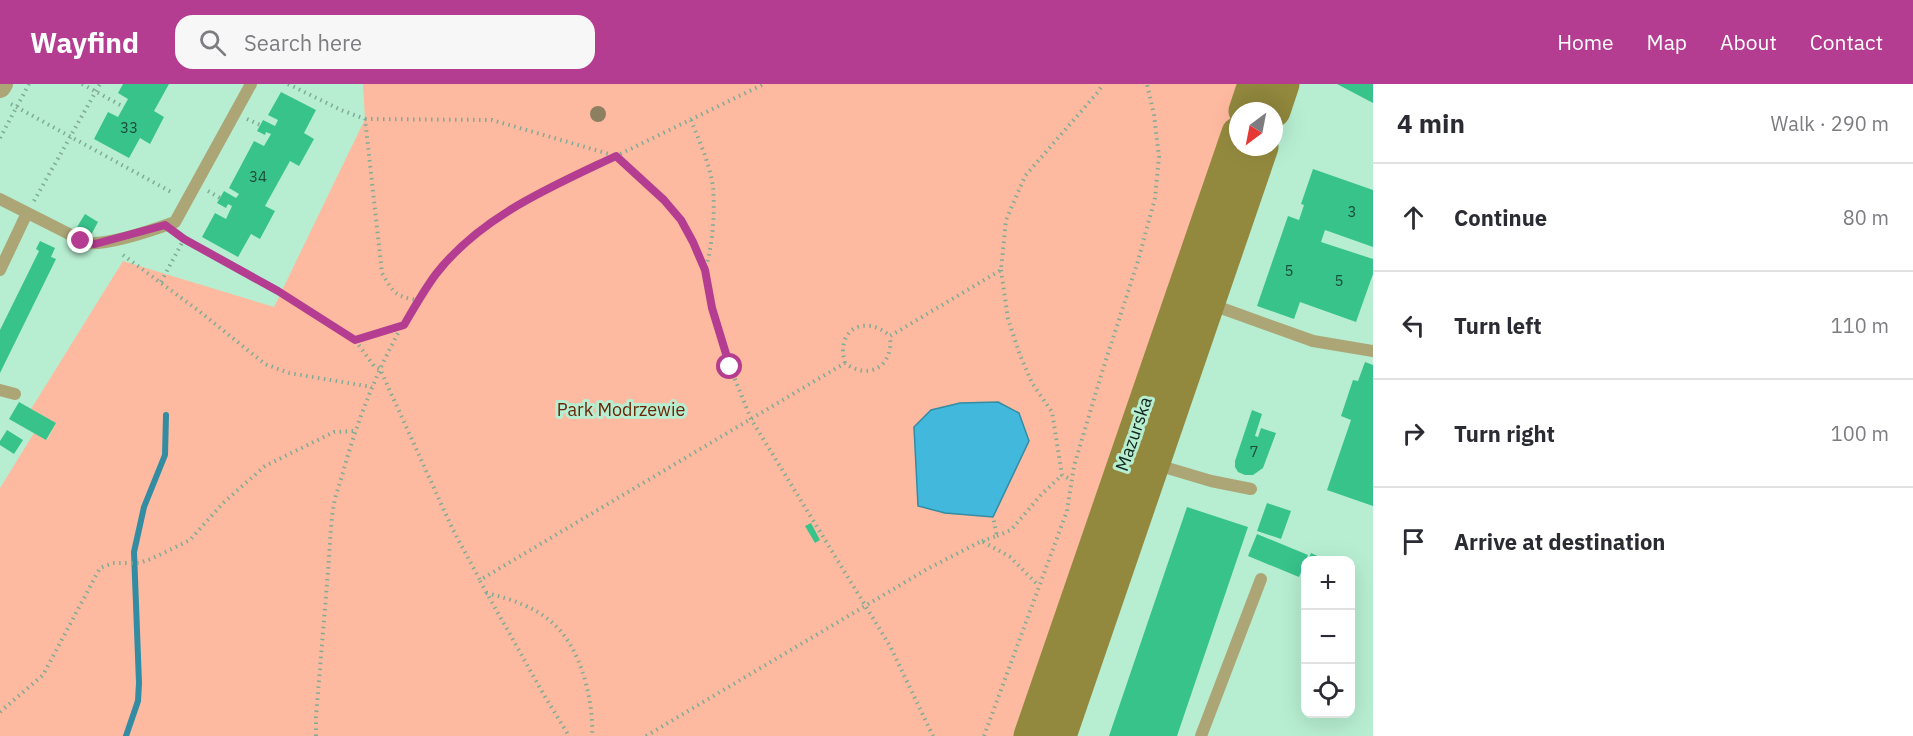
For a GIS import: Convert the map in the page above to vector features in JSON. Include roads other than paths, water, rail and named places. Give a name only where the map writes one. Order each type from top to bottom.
[{"type":"main road","points":[[1248,102],[1254,84]]},
{"type":"main road","points":[[1277,102],[1282,84]]},
{"type":"main road","name":"Mazurska","points":[[1060,736],[1154,464],[1232,156]]},
{"type":"main road","name":"Mazurska","points":[[1030,736],[1196,299],[1258,156]]},
{"type":"lane","points":[[0,199],[87,243],[95,244],[175,222],[251,84]]},
{"type":"lane","points":[[0,270],[27,213]]},
{"type":"lane","points":[[1196,299],[1313,341],[1373,351]]},
{"type":"lane","points":[[0,390],[15,394]]},
{"type":"lane","points":[[1154,464],[1211,481],[1251,489]]},
{"type":"lane","points":[[1201,736],[1261,579]]},
{"type":"water","points":[[998,402],[1019,413],[1029,441],[993,517],[945,513],[918,506],[914,427],[931,410],[960,403]]},
{"type":"waterway","points":[[126,736],[138,701],[139,683],[134,552],[144,507],[165,455],[166,415]]},
{"type":"park label","name":"Park Modrzewie","points":[[621,410]]}]
